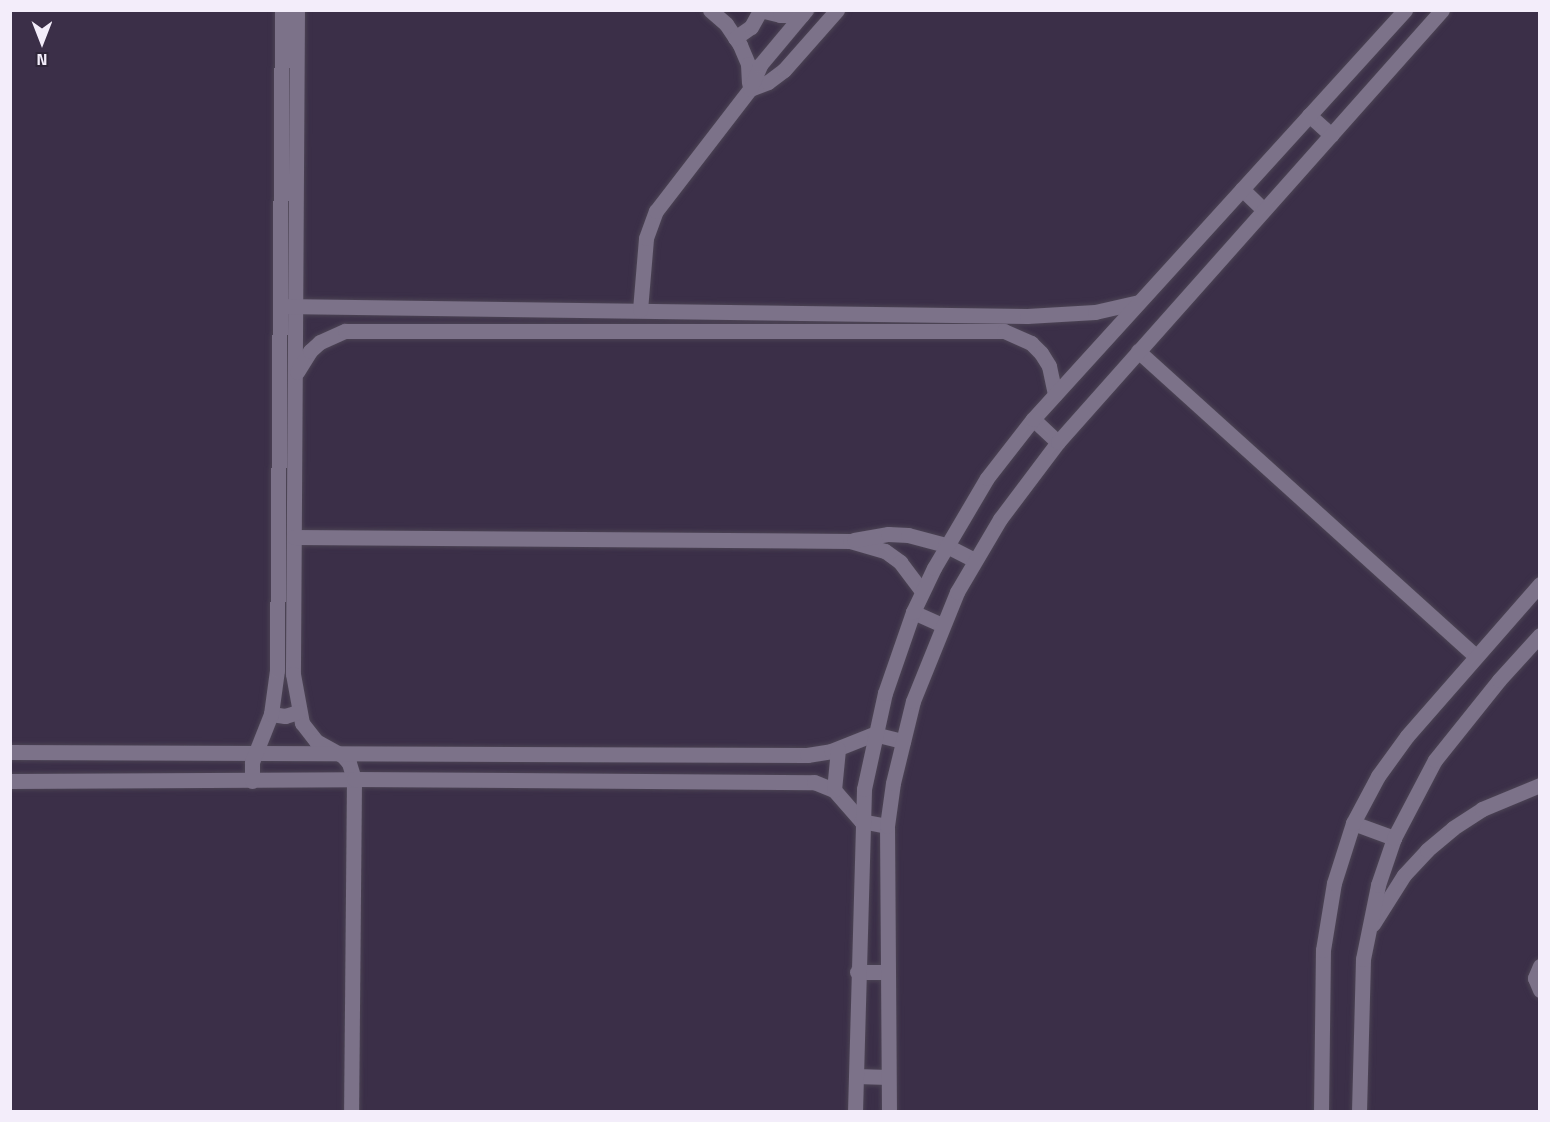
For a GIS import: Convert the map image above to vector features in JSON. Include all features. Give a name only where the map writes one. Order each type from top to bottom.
[{"type":"street","points":[[282,10],[289,86],[285,655],[298,712],[308,733],[316,741],[336,751],[349,763],[354,779],[351,1112]]},
{"type":"street","points":[[289,86],[297,10]]},
{"type":"street","points":[[710,10],[726,24],[735,38],[748,64],[750,89]]},
{"type":"street","points":[[750,89],[768,82],[784,70],[837,10]]},
{"type":"street","points":[[855,1112],[861,821],[864,789],[874,734],[888,683],[922,591],[945,545],[987,478],[1033,419],[1405,10]]},
{"type":"street","points":[[889,1112],[888,826],[903,741],[917,692],[942,625],[974,560],[1016,495],[1058,442],[1442,10]]},
{"type":"street","points":[[735,38],[751,27],[760,11],[804,13]]},
{"type":"street","points":[[640,310],[646,238],[656,211],[750,89],[760,65],[804,13]]},
{"type":"street","points":[[1309,115],[1331,135]]},
{"type":"street","points":[[1242,189],[1264,210]]},
{"type":"street","points":[[288,307],[976,315],[1072,314],[1139,302]]},
{"type":"street","points":[[252,781],[254,753],[271,714],[276,685],[285,655],[294,537],[296,374],[288,307]]},
{"type":"street","points":[[734,312],[734,331]]},
{"type":"street","points":[[976,315],[976,332]]},
{"type":"street","points":[[296,374],[310,351],[332,335],[345,331],[1004,332],[1031,343],[1049,366],[1055,394]]},
{"type":"street","points":[[1138,351],[1476,656]]},
{"type":"street","points":[[1033,419],[1058,442]]},
{"type":"street","points":[[294,537],[850,541],[888,534],[927,538],[974,560]]},
{"type":"street","points":[[850,541],[885,551],[900,562],[922,591]]},
{"type":"street","points":[[1321,1112],[1325,939],[1334,884],[1353,823],[1392,755],[1539,584]]},
{"type":"street","points":[[913,612],[942,625]]},
{"type":"street","points":[[1359,1112],[1361,984],[1366,934],[1377,885],[1394,838],[1435,760],[1499,680],[1539,635]]},
{"type":"street","points":[[271,714],[285,716],[298,712]]},
{"type":"street","points":[[10,752],[336,751],[815,754],[838,749],[855,739],[874,734],[903,741]]},
{"type":"street","points":[[834,790],[838,749]]},
{"type":"street","points":[[651,782],[652,754]]},
{"type":"street","points":[[766,783],[768,754]]},
{"type":"street","points":[[10,781],[354,779],[814,783],[834,790],[861,821],[888,826]]},
{"type":"street","points":[[1366,934],[1404,875],[1427,850],[1453,828],[1482,809],[1539,785]]},
{"type":"street","points":[[1353,823],[1394,838]]},
{"type":"street","points":[[1539,966],[1535,978],[1539,990]]},
{"type":"street","points":[[857,972],[888,972]]},
{"type":"street","points":[[855,1076],[888,1077]]},
{"type":"shaded area","points":[[11,11],[1539,11],[1539,1111],[11,1111]]}]
